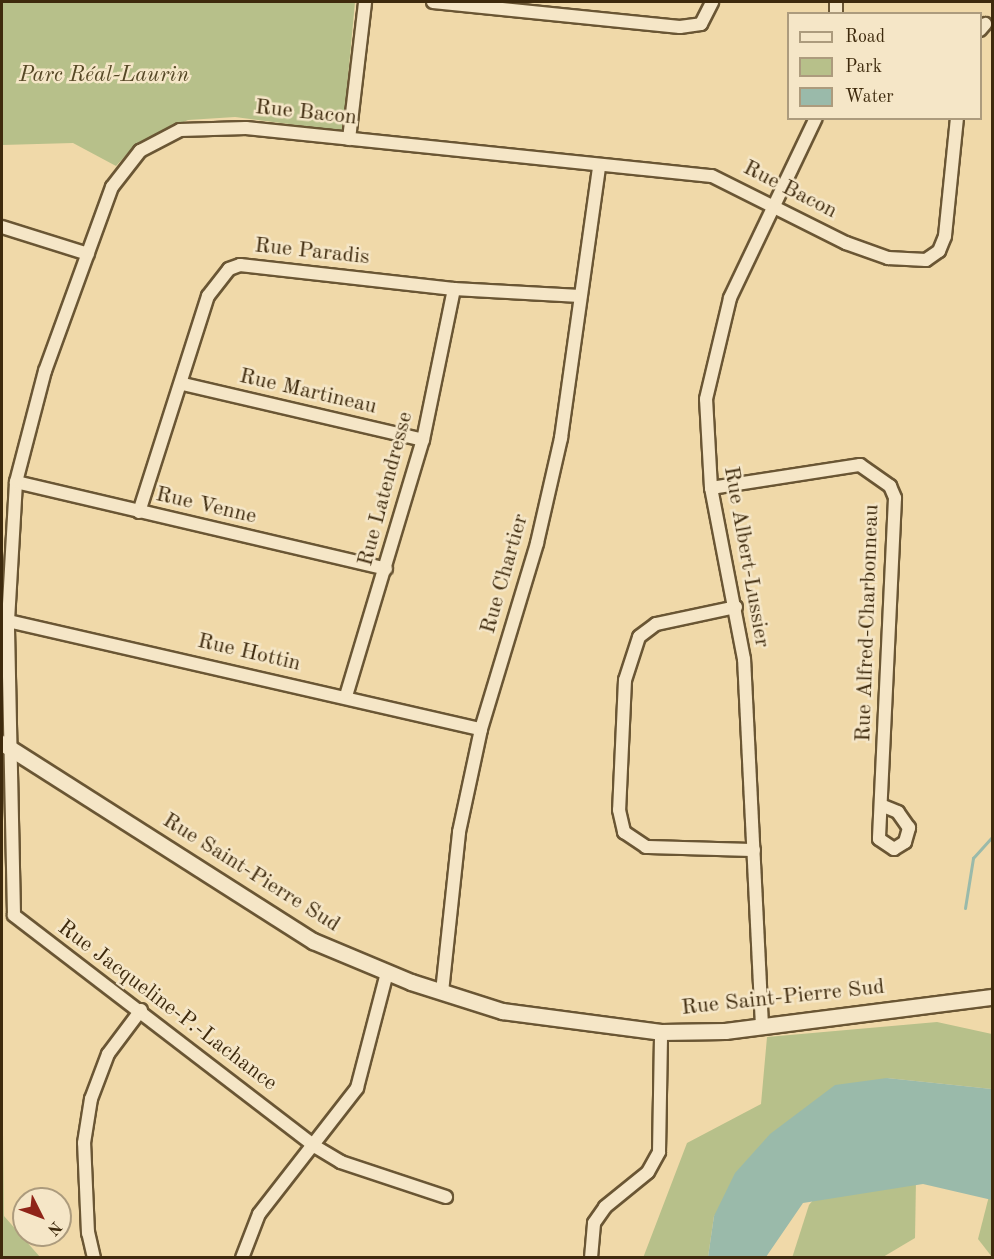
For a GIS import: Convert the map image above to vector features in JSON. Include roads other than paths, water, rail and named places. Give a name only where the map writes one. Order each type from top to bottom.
[{"type":"street","points":[[349,139],[365,2]]},
{"type":"street","points":[[433,2],[693,27],[708,17],[712,2]]},
{"type":"street","name":"Rue Albert-Lussier","points":[[762,1026],[744,659],[736,607],[711,488],[705,424],[711,361],[730,298],[815,120]]},
{"type":"street","name":"Rue Bacon","points":[[7,746],[8,621],[16,482],[45,371],[88,254],[122,170],[140,151],[180,130],[217,126],[712,176],[888,258],[926,260],[939,251],[945,236],[957,120]]},
{"type":"street","name":"Rue Chartier","points":[[442,992],[459,832],[481,729],[556,461],[599,166]]},
{"type":"street","points":[[2,227],[88,254]]},
{"type":"street","name":"Rue Paradis","points":[[140,512],[183,384],[208,296],[230,269],[248,266],[454,289],[580,296]]},
{"type":"street","name":"Rue Latendresse","points":[[346,696],[423,440],[454,289]]},
{"type":"street","name":"Rue Martineau","points":[[183,384],[423,440]]},
{"type":"street","name":"Rue Alfred-Charbonneau","points":[[711,488],[860,465],[890,486],[895,498],[883,806]]},
{"type":"street","name":"Rue Venne","points":[[16,482],[386,569]]},
{"type":"street","points":[[736,607],[656,624],[639,637],[625,680],[619,810],[630,839],[646,847],[754,850]]},
{"type":"street","name":"Rue Hottin","points":[[8,621],[346,696],[481,729]]},
{"type":"street","name":"Rue Saint-Pierre Sud","points":[[7,746],[284,923],[387,973],[502,1011],[661,1032],[762,1026],[993,997]]},
{"type":"street","name":"Rue Jacqueline-P.-Lachance","points":[[7,746],[14,915],[141,1010],[316,1147],[341,1162],[446,1197]]},
{"type":"street","points":[[242,1257],[259,1214],[316,1147],[357,1088],[387,973]]},
{"type":"street","points":[[94,1257],[88,1233],[84,1143],[91,1099],[108,1054],[141,1010]]},
{"type":"street","points":[[591,1257],[594,1223],[605,1207],[648,1172],[659,1152],[661,1032]]},
{"type":"water","points":[[887,1078],[992,1089],[992,1200],[923,1184],[803,1203],[766,1257],[708,1257],[714,1216],[735,1173],[770,1134],[835,1085]]},
{"type":"waterway","points":[[965,908],[973,858],[992,837]]},
{"type":"park label","name":"Parc Réal-Laurin","points":[[104,76]]}]
